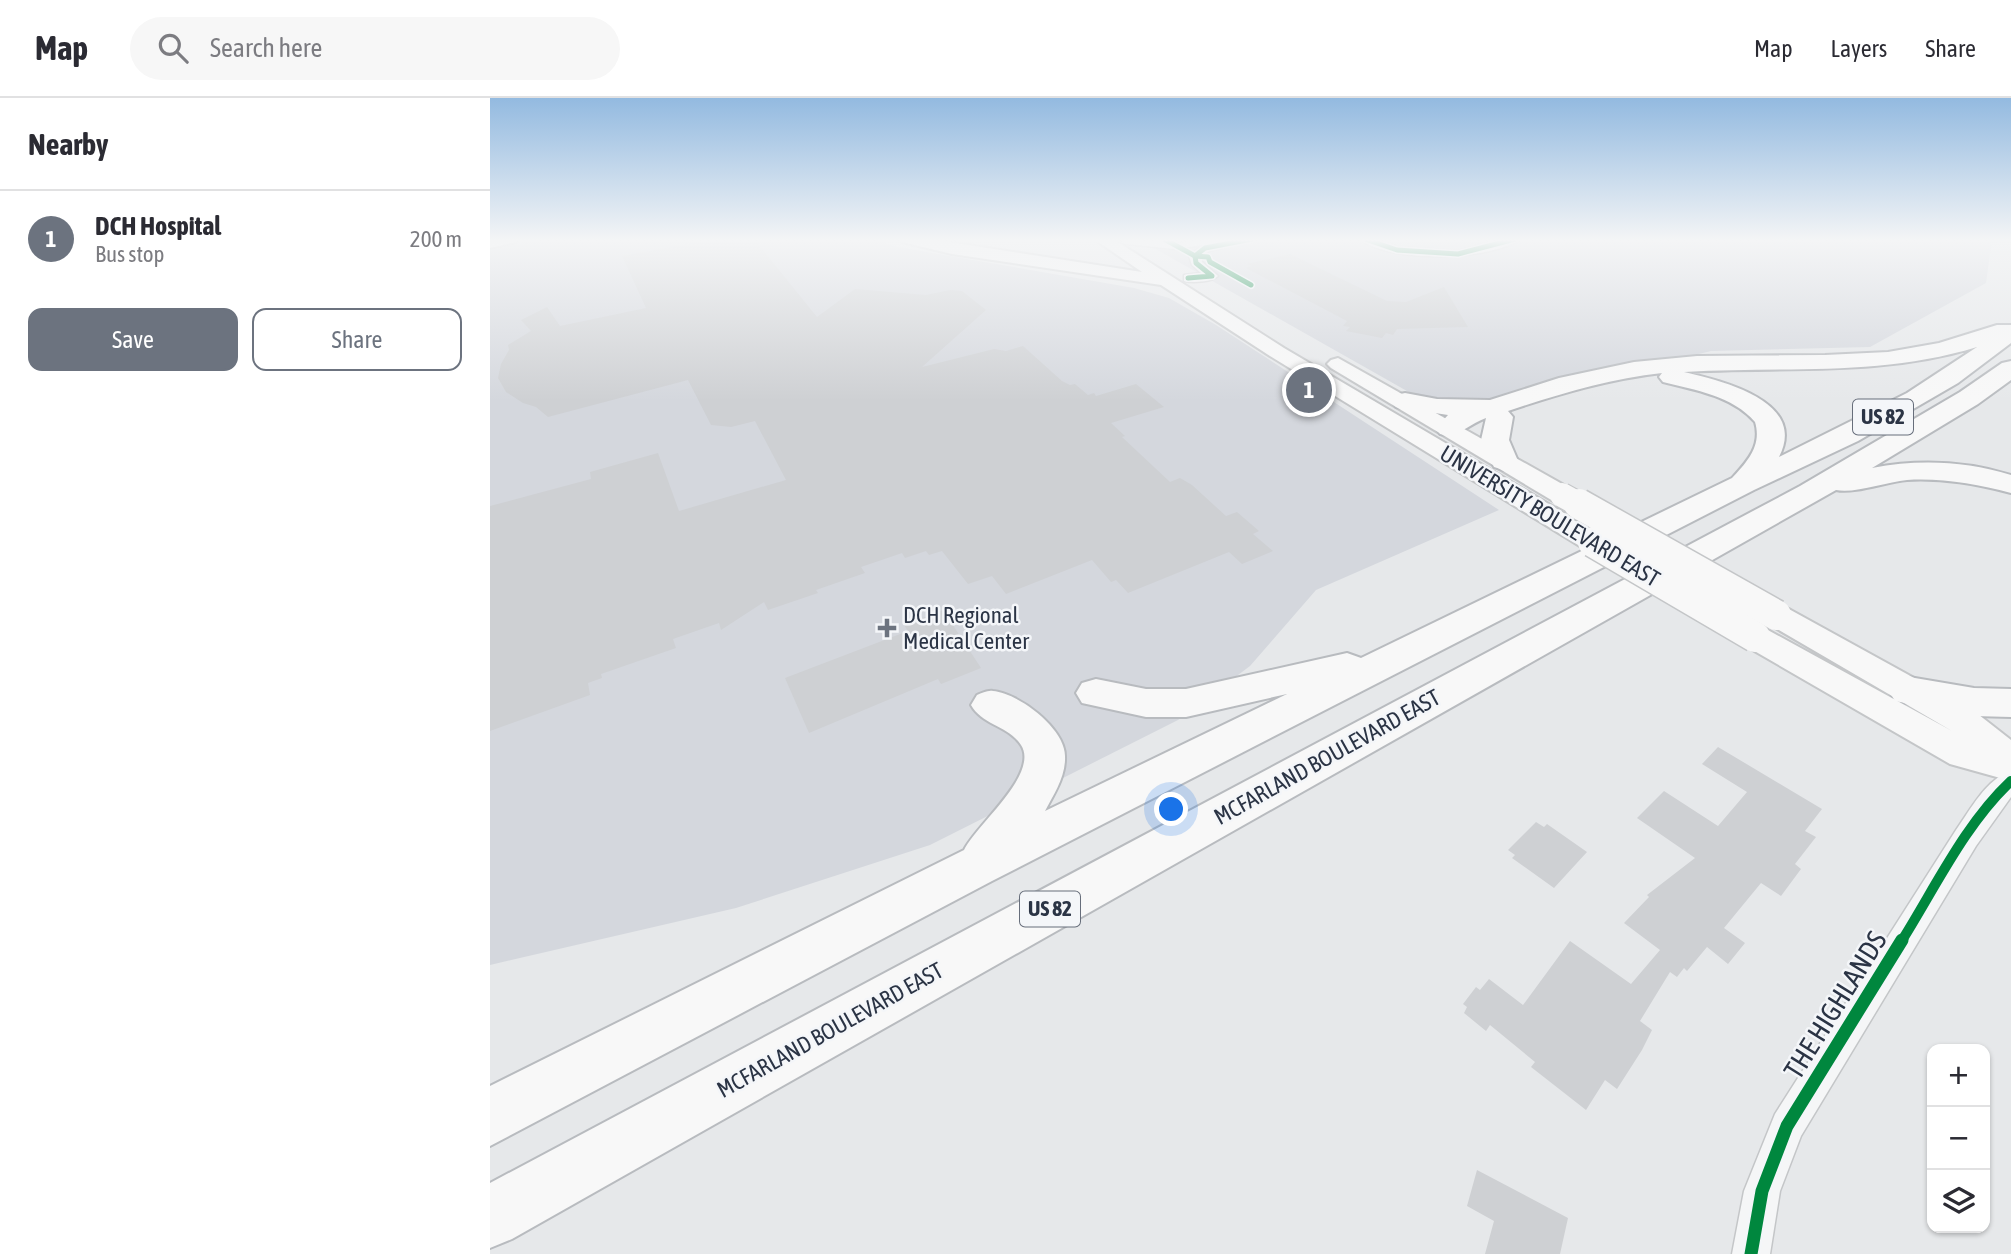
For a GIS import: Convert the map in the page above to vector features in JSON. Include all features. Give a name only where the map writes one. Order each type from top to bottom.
[{"type":"highway","points":[[1450,428],[1473,426],[1549,389],[1633,369],[1689,364],[1888,359],[1965,344],[2011,330]]},
{"type":"highway","name":"US 82","points":[[490,1117],[975,867],[1743,484],[1816,452],[1945,381],[2011,330]]},
{"type":"highway","name":"MCFARLAND BOULEVARD EAST","points":[[490,1217],[1811,492],[1969,398],[2011,368]]},
{"type":"highway","points":[[1405,401],[1437,407],[1500,412],[1624,377],[1651,376],[1695,381],[1723,390],[1747,402],[1769,424],[1772,431],[1765,454],[1743,484]]},
{"type":"highway","points":[[1500,412],[1495,440],[1504,461]]},
{"type":"highway","points":[[1811,492],[1876,474],[1931,470],[1965,472],[2011,484]]},
{"type":"highway","points":[[1096,693],[1146,703],[1186,703],[1404,654]]},
{"type":"highway","points":[[1909,691],[1975,702],[2011,703]]},
{"type":"highway","points":[[975,867],[1024,807],[1046,762],[1041,740],[1028,728],[991,705]]},
{"type":"main road","name":"UNIVERSITY BOULEVARD EAST","points":[[1187,293],[1277,352],[1531,506],[1765,626],[1909,691],[1962,720],[2011,760]]},
{"type":"main road","name":"UNIVERSITY BOULEVARD EAST","points":[[1214,293],[1405,401],[1562,495],[1963,754],[2011,766]]},
{"type":"street","name":"THE HIGHLANDS","points":[[1751,1254],[1762,1191],[1787,1126],[2002,789]]},
{"type":"shaded area","name":"DCH Regional Medical Center","points":[[490,293],[1151,293],[1169,298],[1216,325],[1499,510],[1316,590],[1250,666],[1178,720],[930,845],[736,908],[490,965]]},
{"type":"shaded area","points":[[1233,293],[1968,293],[1870,347],[1711,351],[1553,390],[1467,403],[1414,395]]},
{"type":"building","points":[[639,293],[798,293],[817,317],[850,293],[964,293],[986,310],[922,367],[994,349],[1006,351],[1023,346],[1062,381],[1075,384],[1088,395],[1094,393],[1096,396],[1136,384],[1164,407],[1111,423],[1125,436],[1122,437],[1170,482],[1180,478],[1192,485],[1226,516],[1237,512],[1259,531],[1253,534],[1273,551],[1242,564],[1229,552],[1128,593],[1116,580],[1111,582],[1092,560],[1006,594],[992,576],[968,584],[942,551],[929,555],[926,551],[905,558],[902,553],[861,567],[865,573],[816,590],[818,593],[768,610],[764,602],[721,630],[719,623],[673,639],[676,648],[601,674],[602,678],[588,683],[590,695],[490,731],[490,506],[591,479],[590,472],[658,453],[679,511],[786,480],[755,421],[731,427],[711,425],[688,380],[548,417],[536,407],[523,403],[506,392],[498,378],[501,364],[509,350],[508,345],[531,331],[521,320],[547,307],[560,326],[646,308]]},
{"type":"building","points":[[1294,293],[1370,293],[1387,301],[1406,302],[1429,293],[1448,293],[1468,327],[1397,329],[1393,335],[1386,333],[1382,338],[1346,331],[1350,327],[1343,326],[1347,321]]},
{"type":"building","points":[[943,610],[981,668],[941,684],[938,679],[809,733],[785,678],[908,631],[904,625]]},
{"type":"building","points":[[1718,747],[1822,809],[1805,831],[1816,837],[1795,864],[1801,869],[1781,896],[1761,883],[1724,928],[1745,943],[1728,964],[1707,947],[1687,971],[1684,968],[1677,977],[1670,972],[1640,1021],[1652,1030],[1642,1050],[1617,1089],[1605,1080],[1586,1110],[1531,1067],[1535,1062],[1490,1025],[1486,1031],[1464,1013],[1467,1007],[1463,1004],[1476,987],[1480,990],[1489,979],[1523,1005],[1570,941],[1631,984],[1660,950],[1624,923],[1649,897],[1647,895],[1695,858],[1637,818],[1664,791],[1718,826],[1747,792],[1702,764]]},
{"type":"building","points":[[1536,822],[1544,827],[1547,824],[1587,852],[1554,888],[1512,858],[1515,855],[1508,850]]},
{"type":"building","points":[[1477,1170],[1568,1218],[1560,1254],[1485,1254],[1494,1221],[1467,1206]]},
{"type":"cycle path","points":[[1751,1254],[1762,1191],[1787,1126],[1966,838],[1994,797],[2011,781]]},
{"type":"place","name":"DCH Hospital","points":[[1309,390]]},
{"type":"place","name":"DCH Regional Medical Center","points":[[887,628]]}]
